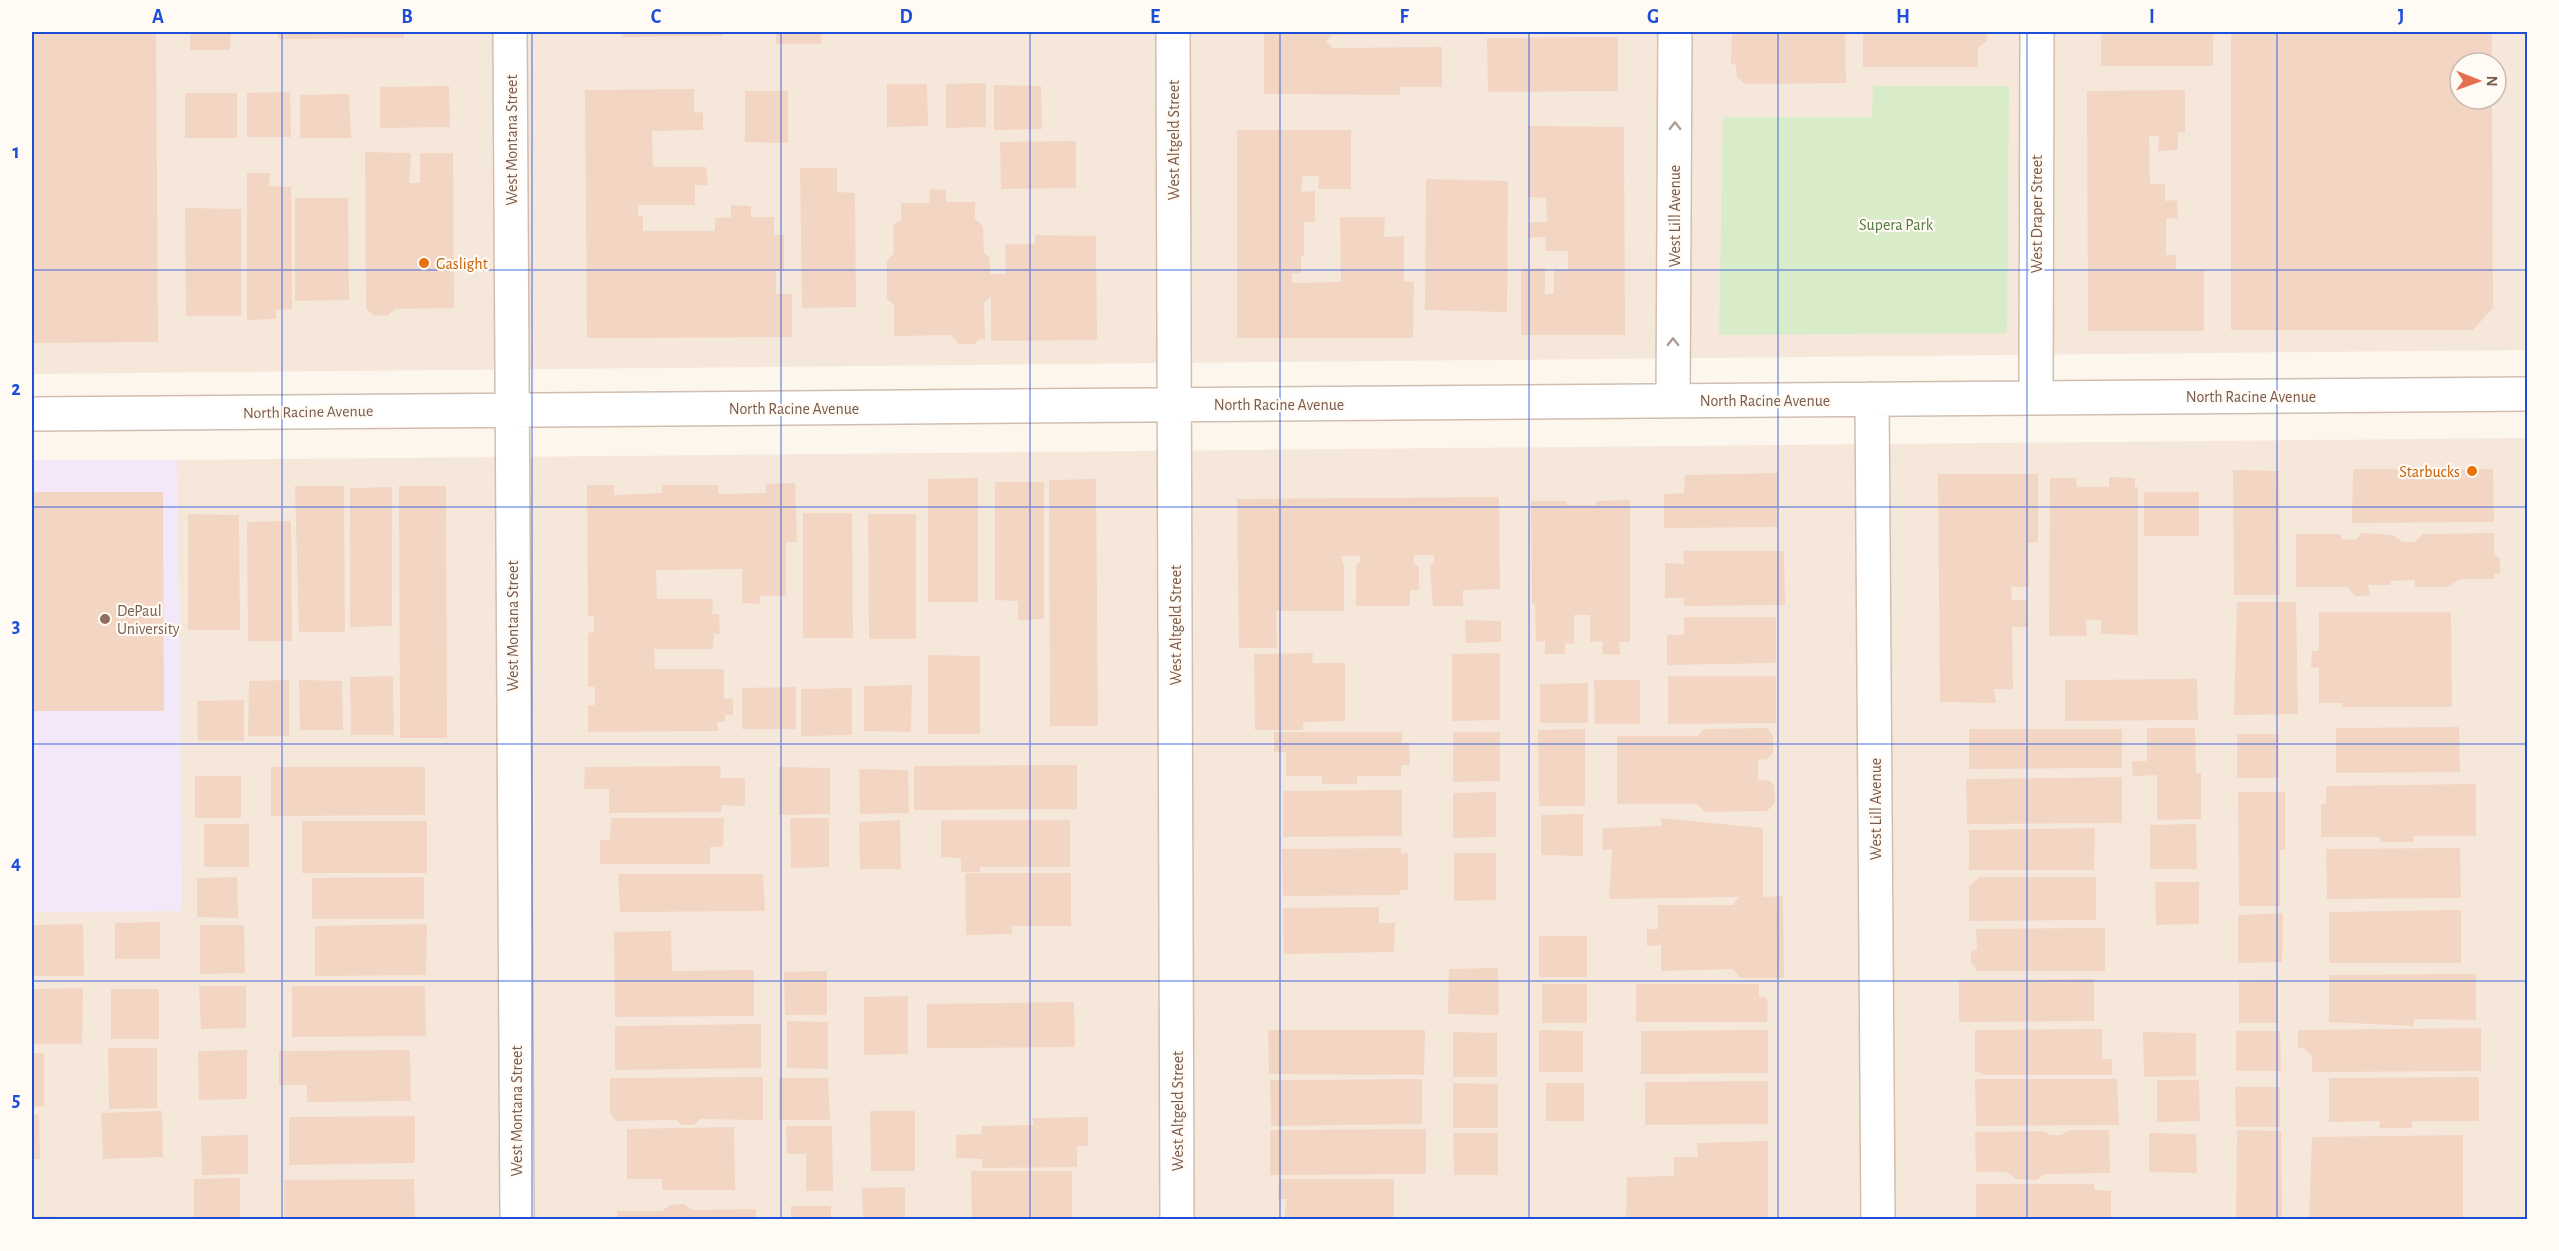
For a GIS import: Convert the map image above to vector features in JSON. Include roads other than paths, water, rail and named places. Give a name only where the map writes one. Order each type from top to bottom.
[{"type":"street","name":"West Montana Street","points":[[510,32],[517,1220]]},
{"type":"street","name":"West Altgeld Street","points":[[1173,32],[1178,1220]]},
{"type":"street","name":"West Lill Avenue","points":[[1673,400],[1675,32]]},
{"type":"street","name":"West Draper Street","points":[[2036,398],[2037,32]]},
{"type":"street","name":"North Racine Avenue","points":[[32,414],[2528,394]]},
{"type":"street","name":"West Lill Avenue","points":[[1872,399],[1878,1220]]},
{"type":"place","name":"Gaslight","points":[[424,263]]},
{"type":"place","name":"Starbucks","points":[[2472,471]]},
{"type":"place","name":"DePaul University","points":[[105,619]]},
{"type":"park label","name":"Supera Park","points":[[1896,224]]}]
